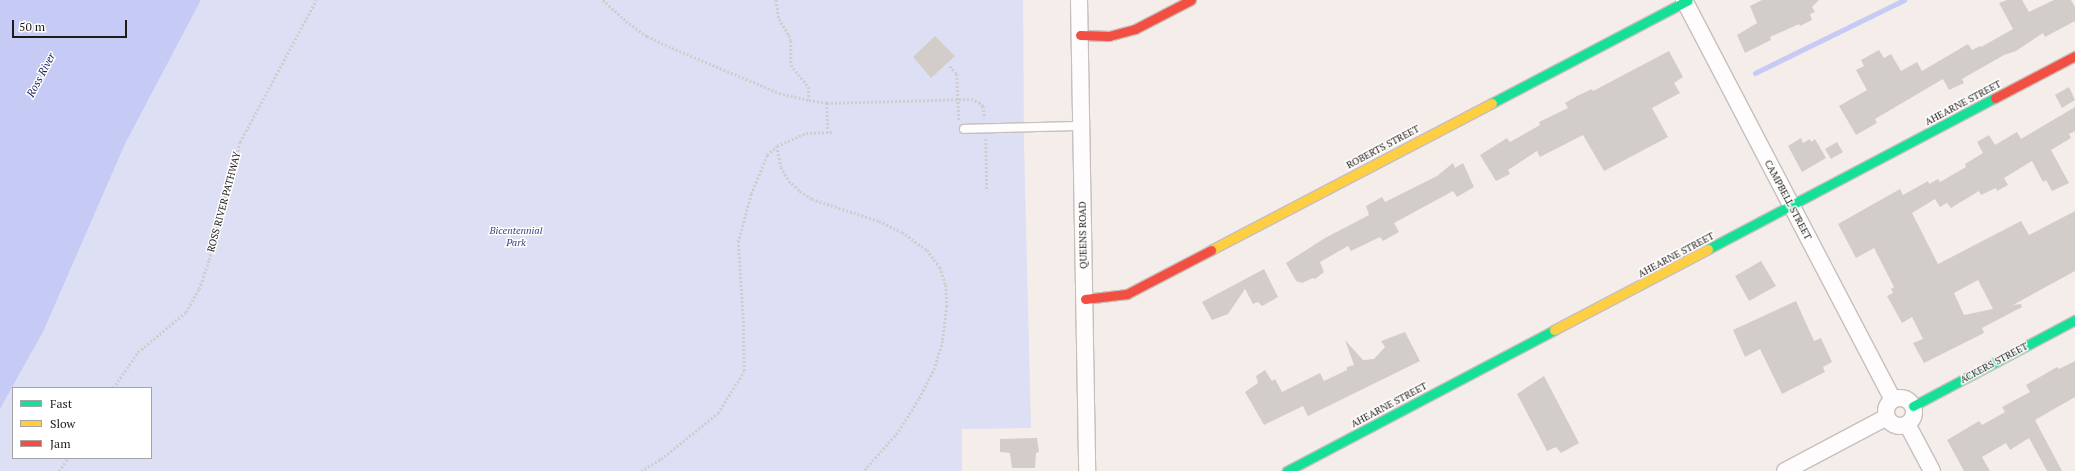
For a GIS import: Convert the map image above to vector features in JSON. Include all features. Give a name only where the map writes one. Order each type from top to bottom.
[{"type":"street","name":"QUEENS ROAD","points":[[1080,0],[1087,471]]},
{"type":"street","points":[[1080,35],[1109,36],[1135,29],[1191,0]]},
{"type":"street","name":"CAMPBELL STREET","points":[[1686,1],[1893,400]]},
{"type":"street","name":"ROBERTS STREET","points":[[1085,299],[1127,294],[1686,1]]},
{"type":"street","name":"AHEARNE STREET","points":[[1287,471],[2075,56]]},
{"type":"street","name":"ACKERS STREET","points":[[1913,406],[2075,320]]},
{"type":"street","points":[[1902,398],[1911,402],[1914,415],[1907,424],[1893,424],[1888,417],[1887,407],[1893,400],[1902,398]]},
{"type":"street","points":[[1784,471],[1888,417]]},
{"type":"street","points":[[1907,424],[1932,471]]},
{"type":"lane","points":[[964,129],[1082,126]]},
{"type":"path","name":"ROSS RIVER PATHWAY","points":[[114,387],[138,352],[186,312],[199,289],[209,260],[240,142],[316,0]]},
{"type":"path","points":[[603,0],[626,21],[647,36],[779,93],[828,103],[971,99],[979,102],[983,106],[985,118]]},
{"type":"path","points":[[776,0],[779,19],[791,41],[791,65],[809,87],[809,100]]},
{"type":"path","points":[[950,66],[957,74],[959,122]]},
{"type":"path","points":[[641,471],[662,458],[718,413],[744,371],[743,319],[738,242],[751,194],[767,156],[777,146],[806,133],[830,132],[828,103]]},
{"type":"path","points":[[986,139],[987,191]]},
{"type":"path","points":[[777,146],[781,167],[789,180],[800,191],[812,199],[879,221],[902,232],[927,250],[940,267],[946,285],[947,306],[943,341],[935,368],[919,399],[898,433],[864,471]]},
{"type":"path","points":[[59,471],[67,459]]},
{"type":"green space","name":"Bicentennial Park","points":[[201,0],[1023,0],[1024,144],[1031,428],[962,429],[962,471],[0,471],[0,409],[12,387],[12,459],[152,459],[152,387],[12,387],[44,330],[125,144]]},
{"type":"water","name":"Ross River","points":[[0,0],[201,0],[125,144],[44,330],[0,409]]},
{"type":"building","points":[[1762,0],[1819,0],[1812,7],[1815,12],[1810,14],[1812,20],[1770,37],[1771,40],[1745,53],[1737,35],[1757,23],[1750,6]]},
{"type":"building","points":[[2007,0],[2022,0],[2029,12],[2054,0],[2071,0],[2075,7],[2075,21],[2045,37],[2043,33],[2016,51],[2004,55],[1962,79],[1964,83],[1949,90],[1943,79],[1875,119],[1877,123],[1856,135],[1839,106],[1867,90],[1856,70],[1864,66],[1861,60],[1879,50],[1884,58],[1891,54],[1901,71],[1917,62],[1922,71],[1968,44],[1972,50],[1980,46],[1981,47],[2013,29],[1999,3]]},
{"type":"building","points":[[935,36],[955,56],[931,78],[913,57]]},
{"type":"building","points":[[1669,51],[1683,77],[1674,83],[1680,93],[1652,108],[1668,137],[1604,171],[1583,135],[1540,157],[1537,151],[1508,170],[1510,174],[1496,181],[1480,155],[1507,138],[1510,142],[1540,125],[1539,122],[1568,108],[1565,103],[1577,96],[1592,89],[1593,91]]},
{"type":"building","points":[[2069,87],[2075,100],[2062,108],[2055,95]]},
{"type":"building","points":[[2075,107],[2075,131],[2069,134],[2071,138],[2051,150],[2069,183],[2052,191],[2046,180],[2043,182],[2032,161],[2004,178],[2008,185],[1997,191],[1996,188],[1981,195],[1979,191],[1951,208],[1947,203],[1940,207],[1935,199],[1912,213],[1938,264],[2021,221],[2029,235],[2075,211],[2075,271],[2013,305],[2021,304],[2022,307],[1982,328],[1984,333],[1924,363],[1913,343],[1923,339],[1912,317],[1902,323],[1887,296],[1893,293],[1891,289],[1894,287],[1874,248],[1856,258],[1838,224],[1900,189],[1903,195],[1928,181],[1929,184],[1938,179],[1940,182],[1966,167],[1965,164],[1983,153],[1977,142],[1989,135],[1995,145],[2017,132],[2021,139]],"holes":[[[1978,280],[1993,309],[1964,315],[1954,293]]]},
{"type":"building","points":[[1801,138],[1803,143],[1810,139],[1811,142],[1815,139],[1826,158],[1802,172],[1788,146]]},
{"type":"building","points":[[1837,142],[1843,152],[1831,159],[1825,149]]},
{"type":"building","points":[[1453,163],[1455,168],[1463,163],[1474,187],[1457,197],[1453,191],[1394,223],[1399,232],[1383,241],[1380,237],[1351,251],[1348,246],[1320,262],[1324,272],[1315,279],[1313,278],[1302,283],[1296,281],[1286,263],[1325,238],[1369,215],[1366,206],[1382,197],[1385,202],[1437,176]]},
{"type":"building","points":[[1761,261],[1776,286],[1749,301],[1735,276]]},
{"type":"building","points":[[1264,269],[1278,297],[1262,306],[1258,302],[1253,304],[1245,289],[1228,314],[1212,320],[1202,302]]},
{"type":"building","points":[[1796,301],[1814,341],[1821,338],[1832,362],[1823,367],[1825,372],[1782,394],[1760,349],[1745,357],[1733,330]]},
{"type":"building","points":[[1405,332],[1420,361],[1308,416],[1303,406],[1264,425],[1245,392],[1258,383],[1256,376],[1265,370],[1272,381],[1275,379],[1282,392],[1320,373],[1324,381],[1347,370],[1347,367],[1354,365],[1345,340],[1363,360],[1374,359],[1385,347],[1381,341]]},
{"type":"building","points":[[2075,361],[2075,397],[2035,420],[2062,471],[2047,471],[2029,438],[2010,450],[2006,443],[1982,457],[1990,471],[1964,471],[1947,440],[1979,421],[1982,425],[2005,412],[2002,407],[2030,392],[2026,385],[2057,367],[2059,369]]},
{"type":"building","points":[[1544,376],[1579,443],[1561,453],[1556,447],[1547,451],[1517,394]]},
{"type":"building","points":[[1037,438],[1039,452],[1036,453],[1035,468],[1012,468],[1010,453],[1000,452],[1000,439]]},
{"type":"waterway","points":[[1755,73],[1904,0]]},
{"type":"traffic: fast","points":[[1492,103],[1688,0]]},
{"type":"traffic: fast","points":[[1708,249],[1995,98]]},
{"type":"traffic: fast","points":[[1913,406],[2075,320]]},
{"type":"traffic: fast","points":[[1287,471],[1554,330]]},
{"type":"traffic: slow","points":[[1211,250],[1492,103]]},
{"type":"traffic: slow","points":[[1554,330],[1708,249]]},
{"type":"traffic: jam","points":[[1080,35],[1109,36],[1135,29],[1191,0]]},
{"type":"traffic: jam","points":[[1995,98],[2075,56]]},
{"type":"traffic: jam","points":[[1085,299],[1127,294],[1211,250]]}]
